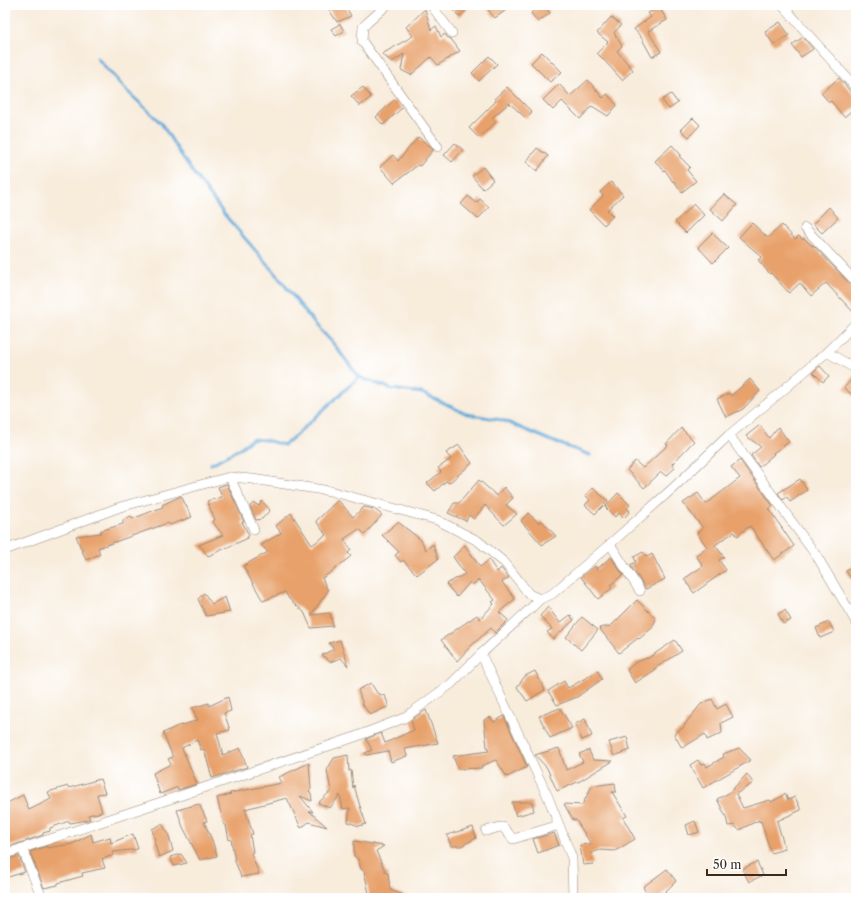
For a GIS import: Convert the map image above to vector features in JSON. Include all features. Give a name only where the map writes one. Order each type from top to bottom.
[{"type":"street","points":[[387,5],[364,27],[362,41],[438,147]]},
{"type":"street","points":[[431,5],[452,33]]},
{"type":"street","points":[[782,5],[856,88]]},
{"type":"street","points":[[805,228],[856,282]]},
{"type":"street","points":[[5,854],[355,737],[404,718],[451,684],[540,599],[552,594],[610,544],[729,435],[827,352],[856,323]]},
{"type":"street","points":[[827,352],[856,369]]},
{"type":"street","points":[[729,435],[818,558],[856,622]]},
{"type":"street","points":[[5,550],[120,507],[230,477],[252,479],[330,491],[437,520],[478,541],[505,563],[529,594],[540,599]]},
{"type":"street","points":[[230,477],[254,530]]},
{"type":"street","points":[[610,544],[640,591]]},
{"type":"street","points":[[481,654],[548,798],[572,858],[573,898]]},
{"type":"street","points":[[486,831],[503,827],[513,839],[559,825]]},
{"type":"street","points":[[22,848],[42,898]]},
{"type":"building","points":[[326,5],[345,5],[351,16],[337,22]]},
{"type":"building","points":[[450,5],[463,5],[467,10],[459,17]]},
{"type":"building","points":[[484,5],[502,5],[506,10],[495,18]]},
{"type":"building","points":[[541,5],[544,5],[550,13],[538,22],[531,13]]},
{"type":"building","points":[[659,7],[667,20],[648,31],[661,52],[652,57],[641,37],[634,29],[651,17],[648,13]]},
{"type":"building","points":[[425,9],[431,30],[436,26],[441,37],[445,34],[460,51],[438,65],[431,57],[411,75],[401,70],[404,54],[392,62],[382,54],[413,36],[406,27]]},
{"type":"building","points":[[611,17],[621,25],[614,33],[622,46],[617,51],[633,70],[622,80],[597,53],[608,42],[597,33]]},
{"type":"building","points":[[780,22],[789,35],[774,45],[765,32]]},
{"type":"building","points":[[340,24],[344,31],[336,36],[331,29]]},
{"type":"building","points":[[803,37],[813,49],[801,57],[792,45]]},
{"type":"building","points":[[542,52],[562,72],[550,82],[531,63]]},
{"type":"building","points":[[489,56],[497,64],[479,81],[472,73]]},
{"type":"building","points":[[839,78],[856,98],[856,107],[844,117],[831,101],[829,102],[821,93]]},
{"type":"building","points":[[588,80],[603,98],[607,94],[617,105],[608,116],[592,106],[580,119],[562,101],[553,110],[543,100],[559,84],[570,96]]},
{"type":"building","points":[[363,87],[371,97],[360,106],[351,96]]},
{"type":"building","points":[[507,87],[532,112],[526,118],[509,103],[492,118],[496,122],[479,138],[469,128],[496,101],[494,99]]},
{"type":"building","points":[[671,94],[678,103],[669,109],[662,100]]},
{"type":"building","points":[[394,100],[402,108],[383,125],[376,117]]},
{"type":"building","points":[[693,118],[700,125],[689,137],[681,130]]},
{"type":"building","points":[[418,137],[433,150],[420,166],[418,165],[394,183],[380,167],[393,155],[398,161]]},
{"type":"building","points":[[455,143],[463,150],[452,162],[444,155]]},
{"type":"building","points":[[672,145],[681,155],[679,156],[690,167],[687,170],[696,181],[682,192],[665,170],[664,171],[655,161]]},
{"type":"building","points":[[537,148],[548,156],[537,171],[526,162]]},
{"type":"building","points":[[483,167],[493,180],[483,189],[472,176]]},
{"type":"building","points":[[611,182],[623,195],[607,210],[613,216],[604,225],[589,210],[603,196],[600,192]]},
{"type":"building","points":[[724,194],[737,205],[723,221],[710,209]]},
{"type":"building","points":[[468,196],[476,203],[480,199],[489,207],[478,219],[461,204]]},
{"type":"building","points":[[694,204],[704,215],[686,233],[675,222]]},
{"type":"building","points":[[829,207],[838,218],[822,233],[813,224]]},
{"type":"building","points":[[752,223],[768,238],[782,225],[795,239],[799,236],[803,240],[804,238],[812,246],[813,245],[852,286],[856,288],[856,315],[826,283],[811,296],[800,283],[789,293],[758,260],[762,257],[739,237]]},
{"type":"building","points":[[712,233],[728,248],[713,263],[698,247]]},
{"type":"building","points":[[820,366],[829,376],[823,382],[813,372]]},
{"type":"building","points":[[856,375],[856,398],[844,388]]},
{"type":"building","points":[[750,379],[760,391],[743,409],[726,417],[717,399],[729,393],[731,396]]},
{"type":"building","points":[[760,425],[769,438],[778,427],[789,442],[773,453],[774,454],[759,467],[751,455],[761,447],[746,436]]},
{"type":"building","points":[[681,428],[694,441],[672,464],[675,468],[666,476],[661,472],[644,488],[627,470],[635,461],[643,468],[668,445],[666,444]]},
{"type":"building","points":[[459,445],[472,463],[449,483],[446,481],[435,491],[427,483],[441,472],[438,468],[451,459],[446,453]]},
{"type":"building","points":[[740,460],[773,506],[769,509],[794,546],[774,560],[750,526],[737,536],[734,532],[715,545],[724,557],[719,560],[726,570],[694,593],[684,579],[703,566],[696,555],[707,547],[697,533],[703,528],[683,503],[698,493],[706,504],[740,478],[731,467]]},
{"type":"building","points":[[800,479],[807,490],[790,502],[787,497],[783,500],[778,493]]},
{"type":"building","points":[[479,480],[497,496],[504,487],[513,498],[506,505],[517,514],[504,525],[485,505],[474,519],[469,515],[466,521],[448,513],[454,503],[459,503]]},
{"type":"building","points":[[227,484],[244,522],[242,522],[249,535],[246,539],[208,556],[199,545],[223,535],[212,521],[215,520],[207,501],[222,497],[218,487]]},
{"type":"building","points":[[593,488],[608,501],[595,514],[585,505],[590,500],[585,495]]},
{"type":"building","points":[[618,493],[630,505],[627,508],[630,511],[624,518],[619,513],[615,517],[605,507]]},
{"type":"building","points":[[181,496],[192,517],[170,525],[168,523],[98,548],[100,554],[86,560],[76,536],[101,533],[100,531],[123,524],[123,520],[131,516],[132,519],[163,507],[162,505]]},
{"type":"building","points":[[338,500],[353,517],[364,507],[374,509],[382,515],[365,534],[359,529],[344,539],[351,550],[348,553],[351,556],[322,578],[328,591],[311,615],[330,613],[333,626],[311,628],[304,612],[289,599],[285,592],[263,601],[243,566],[268,552],[261,545],[281,533],[276,526],[291,513],[312,545],[326,535],[316,521]]},
{"type":"building","points":[[262,501],[270,510],[262,519],[256,520],[250,506],[254,503],[259,506]]},
{"type":"building","points":[[528,513],[538,522],[542,521],[556,536],[542,545],[521,521]]},
{"type":"building","points":[[398,522],[421,540],[426,550],[433,544],[438,559],[417,575],[403,560],[401,562],[395,555],[399,552],[382,535]]},
{"type":"building","points":[[465,545],[480,567],[489,560],[497,572],[501,568],[509,578],[502,582],[515,599],[499,612],[508,620],[495,633],[491,628],[457,661],[441,640],[477,615],[480,619],[494,604],[492,602],[495,600],[479,580],[472,585],[470,582],[457,597],[446,584],[465,574],[453,557]]},
{"type":"building","points":[[643,552],[647,557],[652,554],[665,579],[646,589],[630,565],[636,562],[634,557]]},
{"type":"building","points":[[611,557],[623,575],[610,585],[612,588],[598,599],[581,577],[595,566],[597,569]]},
{"type":"building","points":[[856,564],[856,586],[846,571]]},
{"type":"building","points":[[204,593],[212,604],[225,597],[230,612],[206,616],[198,599]]},
{"type":"building","points":[[637,600],[656,619],[652,628],[619,653],[599,628],[611,626]]},
{"type":"building","points":[[548,607],[560,623],[570,615],[574,620],[553,639],[547,632],[552,629],[540,616]]},
{"type":"building","points":[[785,610],[791,620],[783,624],[778,614]]},
{"type":"building","points":[[582,617],[598,630],[581,650],[566,637]]},
{"type":"building","points":[[829,622],[834,632],[820,638],[816,628]]},
{"type":"building","points":[[340,640],[348,666],[341,658],[330,662],[322,655],[334,649],[329,643]]},
{"type":"building","points":[[675,640],[682,651],[635,683],[627,670],[636,662],[647,659]]},
{"type":"building","points":[[535,671],[545,690],[527,701],[517,687],[525,676]]},
{"type":"building","points":[[598,671],[602,679],[577,697],[557,705],[548,691],[564,681],[568,688]]},
{"type":"building","points":[[371,683],[377,693],[385,696],[389,706],[370,715],[363,705],[358,690]]},
{"type":"building","points":[[228,697],[231,711],[224,713],[230,730],[217,733],[223,755],[240,748],[247,767],[212,778],[204,749],[201,750],[197,740],[182,748],[197,784],[178,790],[178,787],[160,794],[153,773],[171,764],[168,759],[173,757],[163,733],[180,725],[198,720],[192,708],[209,703],[209,706]]},
{"type":"building","points":[[712,699],[717,709],[726,704],[733,717],[721,723],[722,733],[707,740],[705,734],[682,748],[674,734],[684,727],[701,704]]},
{"type":"building","points":[[560,708],[572,728],[550,738],[539,716]]},
{"type":"building","points":[[426,710],[438,743],[405,749],[407,756],[391,762],[388,751],[366,755],[365,753],[372,750],[366,739],[381,733],[385,743],[414,730],[411,720]]},
{"type":"building","points":[[504,716],[527,767],[507,777],[496,760],[481,766],[482,768],[458,769],[453,756],[489,751],[487,747],[484,720],[490,717],[494,722]]},
{"type":"building","points":[[585,719],[592,736],[582,740],[575,724]]},
{"type":"building","points":[[627,737],[630,750],[614,756],[609,742]]},
{"type":"building","points":[[559,748],[566,770],[583,762],[579,754],[589,750],[593,760],[613,761],[580,781],[557,791],[547,768],[535,755]]},
{"type":"building","points":[[739,748],[751,760],[703,788],[690,765],[698,760],[701,765],[705,763],[707,767],[724,757],[723,754]]},
{"type":"building","points":[[348,755],[349,771],[351,770],[353,788],[354,785],[366,824],[359,826],[348,822],[350,808],[343,809],[340,795],[330,808],[318,803],[331,791],[327,770],[334,758]]},
{"type":"building","points":[[309,763],[311,789],[309,791],[311,793],[312,801],[300,796],[313,812],[309,811],[327,827],[309,822],[301,828],[287,798],[245,809],[253,834],[250,835],[253,852],[251,853],[259,874],[241,877],[235,861],[231,839],[229,840],[226,825],[224,825],[217,798],[231,794],[230,793],[282,783],[279,777]]},
{"type":"building","points":[[747,774],[753,783],[736,794],[743,808],[770,800],[771,802],[781,797],[785,793],[788,800],[795,797],[801,810],[777,821],[785,849],[771,853],[761,821],[759,822],[759,820],[739,830],[734,825],[728,826],[726,817],[717,799],[729,793]]},
{"type":"building","points":[[100,779],[105,793],[97,794],[102,812],[88,815],[90,819],[88,820],[70,823],[69,821],[50,828],[50,831],[43,833],[43,835],[5,848],[5,804],[23,795],[29,810],[51,799],[48,792],[68,786],[69,788]]},
{"type":"building","points":[[615,783],[616,792],[612,792],[627,816],[623,818],[635,839],[615,851],[600,850],[591,853],[593,864],[583,865],[580,845],[591,844],[576,820],[573,820],[564,804],[582,805],[592,786]]},
{"type":"building","points":[[512,802],[532,802],[534,811],[516,816]]},
{"type":"building","points":[[199,804],[207,821],[204,822],[217,856],[200,860],[183,827],[177,810]]},
{"type":"building","points":[[695,821],[699,832],[689,835],[686,825]]},
{"type":"building","points":[[162,824],[168,833],[173,851],[159,857],[154,842],[152,829]]},
{"type":"building","points":[[473,827],[476,838],[461,846],[451,846],[447,835]]},
{"type":"building","points":[[554,833],[559,845],[538,853],[533,839]]},
{"type":"building","points":[[91,834],[93,842],[110,837],[111,843],[133,834],[138,849],[113,852],[114,855],[102,859],[105,868],[82,873],[83,876],[58,883],[58,885],[44,888],[30,852],[47,846],[47,848],[72,844]]},
{"type":"building","points":[[354,841],[384,846],[376,851],[386,873],[388,873],[390,890],[409,898],[370,898],[364,871],[361,869],[358,859],[354,856]]},
{"type":"building","points":[[181,854],[187,863],[174,866],[170,857]]},
{"type":"building","points":[[19,856],[25,872],[5,878],[5,860]]},
{"type":"building","points":[[757,862],[763,875],[749,882],[742,869]]},
{"type":"building","points":[[667,869],[676,881],[659,898],[649,898],[643,887]]},
{"type":"waterway","points":[[97,58],[127,91],[161,123],[189,167],[224,214],[280,279],[359,377],[392,389],[422,393],[467,414],[502,420],[590,455]]},
{"type":"waterway","points":[[211,464],[239,449],[252,439],[265,440],[284,445],[359,377]]}]
